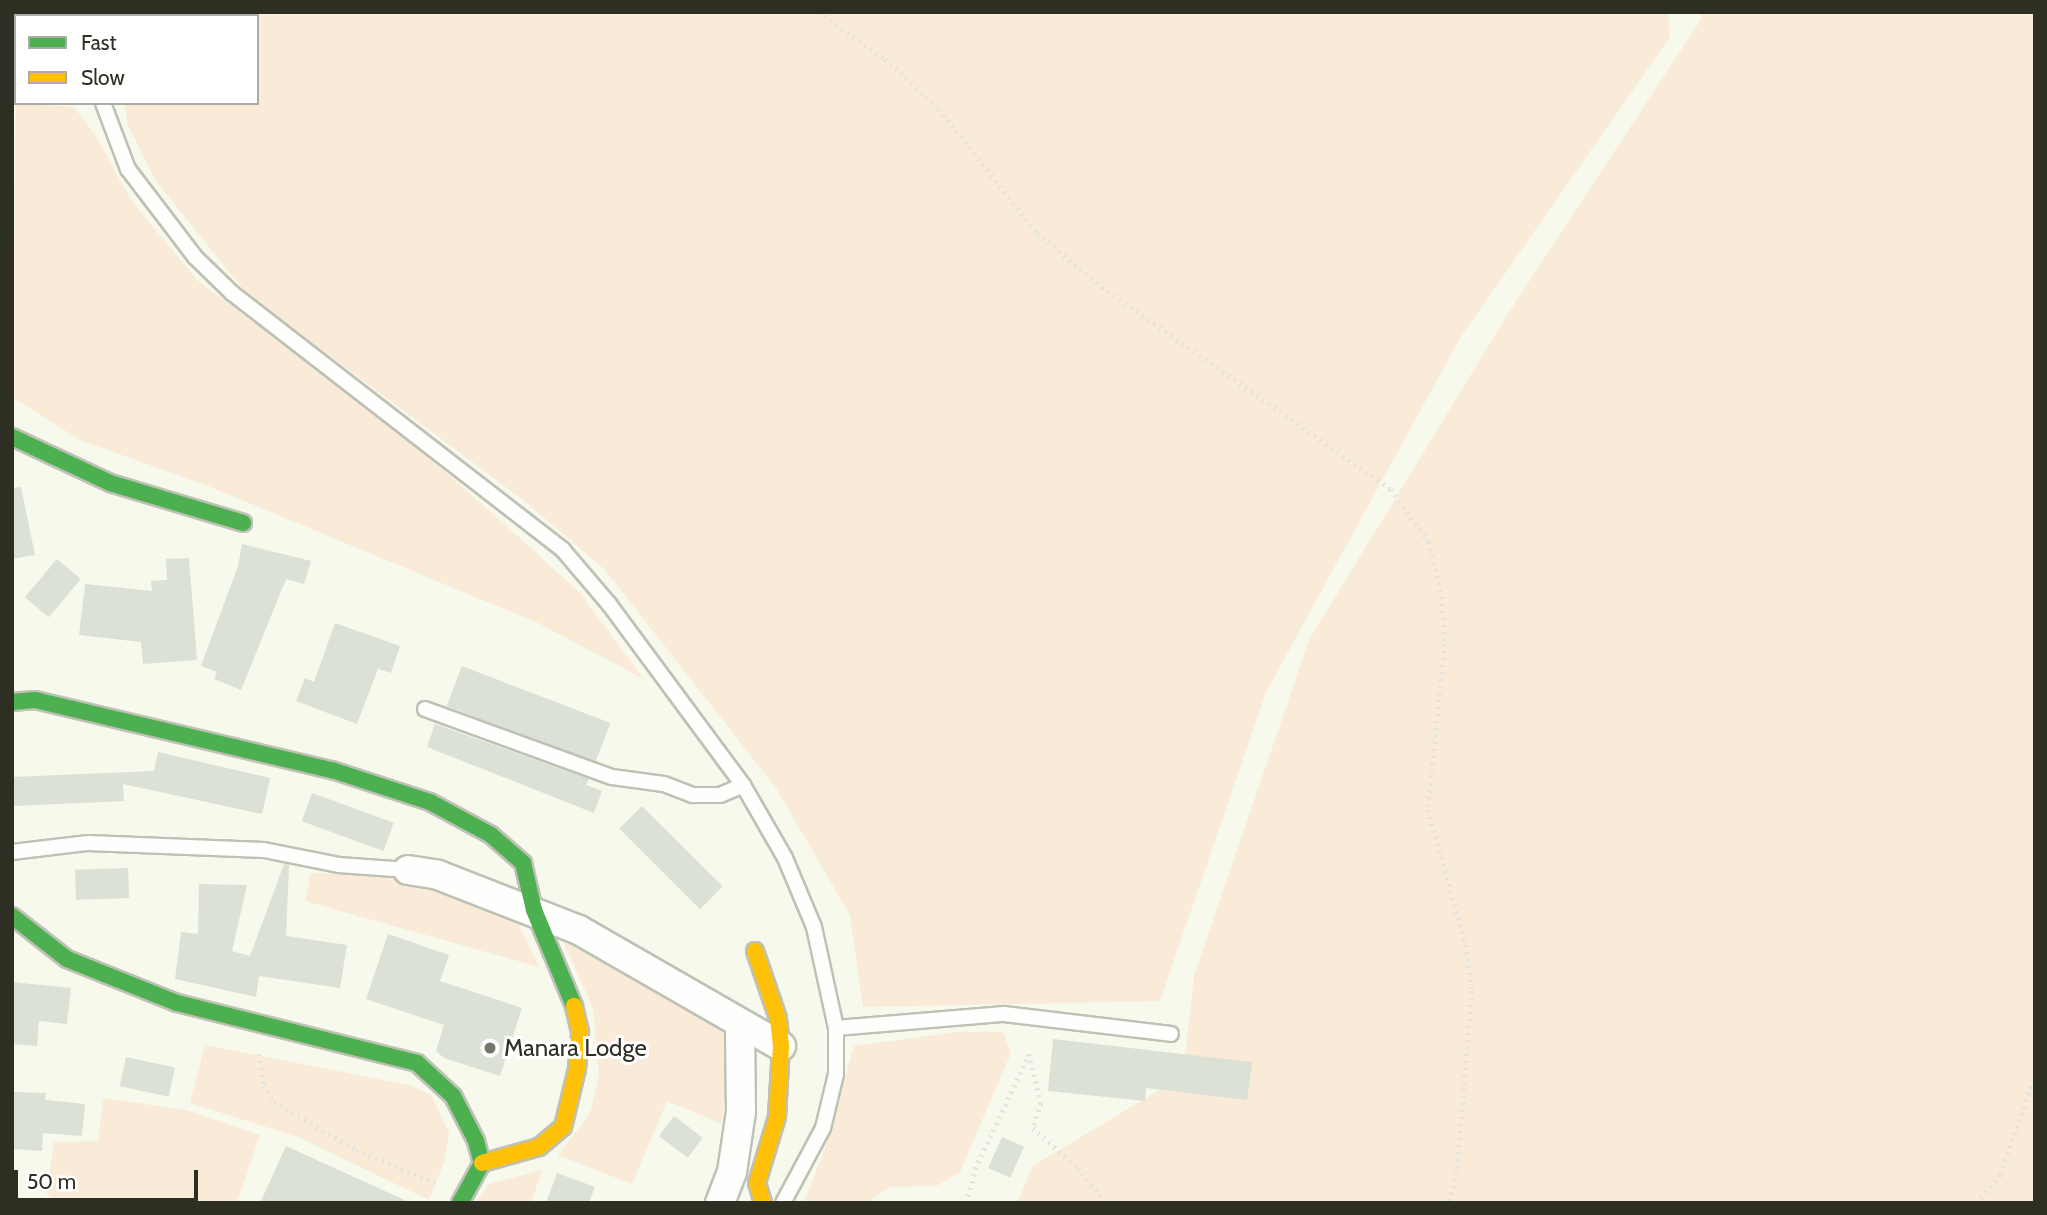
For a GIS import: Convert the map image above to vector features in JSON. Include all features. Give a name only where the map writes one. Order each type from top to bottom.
[{"type":"street","points":[[12,437],[110,483],[172,498],[243,523]]},
{"type":"street","points":[[12,702],[35,700],[332,770],[430,802],[491,835],[523,863],[534,910],[570,992],[580,1032],[571,1108],[563,1127],[539,1147],[482,1163]]},
{"type":"street","points":[[408,870],[438,875],[534,910],[645,967],[740,1026],[781,1046]]},
{"type":"street","points":[[12,916],[54,952],[93,971],[177,1003],[417,1063],[453,1096],[476,1141],[482,1163],[462,1199]]},
{"type":"street","points":[[755,951],[778,1018],[781,1046],[777,1117],[757,1183],[763,1203]]},
{"type":"street","points":[[720,1203],[732,1172],[741,1112],[740,1026]]},
{"type":"lane","points":[[104,105],[128,169],[195,257],[232,293],[563,550],[609,604],[743,785],[785,858],[814,927],[836,1028],[836,1074],[823,1128],[783,1203]]},
{"type":"lane","points":[[425,709],[612,778],[655,782],[694,794],[720,794],[743,785]]},
{"type":"lane","points":[[12,852],[88,843],[264,850],[339,865],[408,870]]},
{"type":"lane","points":[[836,1028],[1004,1014],[1171,1034]]},
{"type":"path","points":[[819,12],[885,59],[939,109],[1037,233],[1102,287],[1391,489],[1429,542],[1442,597],[1445,645],[1428,810],[1466,945],[1472,991],[1457,1172],[1449,1203]]},
{"type":"path","points":[[253,1022],[264,1084],[274,1102],[356,1150],[462,1199]]},
{"type":"path","points":[[966,1203],[975,1169],[1028,1054],[1041,1103],[1033,1128],[1078,1168],[1105,1203]]},
{"type":"path","points":[[1976,1203],[2000,1174],[2035,1075]]},
{"type":"shaded area","points":[[12,12],[44,14],[14,14],[12,85]]},
{"type":"shaded area","points":[[111,12],[1668,12],[1670,37],[1460,338],[1266,692],[1160,1001],[863,1007],[850,915],[776,788],[605,570],[527,503],[246,293],[155,180],[128,125],[124,105],[259,105],[259,14]]},
{"type":"shaded area","points":[[1701,12],[2035,12],[2035,1203],[1017,1203],[1033,1166],[1183,1076],[1194,976],[1309,640],[1511,309],[1702,18]]},
{"type":"shaded area","points":[[16,105],[74,107],[96,136],[131,200],[197,280],[406,437],[512,531],[580,593],[644,679],[538,623],[208,486],[80,440],[12,397]]},
{"type":"shaded area","points":[[311,873],[389,876],[459,891],[515,917],[539,967],[305,901]]},
{"type":"shaded area","points":[[560,935],[606,952],[732,1037],[722,1124],[667,1101],[632,1184],[558,1155],[590,1113],[599,1077],[593,1008]]},
{"type":"shaded area","points":[[957,1032],[1003,1032],[1011,1053],[960,1172],[936,1186],[890,1187],[866,1203],[804,1203],[827,1143],[854,1046]]},
{"type":"shaded area","points":[[205,1045],[409,1085],[431,1095],[449,1133],[444,1162],[429,1200],[298,1137],[190,1103]]},
{"type":"shaded area","points":[[103,1098],[186,1110],[260,1135],[237,1203],[61,1203],[46,1193],[54,1142],[98,1141]]},
{"type":"shaded area","points":[[542,1170],[531,1203],[475,1203],[489,1184]]},
{"type":"building","points":[[21,487],[35,555],[12,559],[12,488]]},
{"type":"building","points":[[242,544],[311,561],[304,584],[286,579],[241,690],[214,679],[217,672],[201,666],[238,566]]},
{"type":"building","points":[[189,558],[197,660],[143,664],[141,642],[79,635],[85,584],[152,591],[151,581],[167,580],[166,559]]},
{"type":"building","points":[[57,559],[81,579],[49,617],[25,597]]},
{"type":"building","points":[[335,623],[400,646],[391,673],[378,669],[357,724],[296,701],[305,678],[314,682]]},
{"type":"building","points":[[462,666],[610,723],[595,763],[447,706]]},
{"type":"building","points":[[435,724],[589,779],[586,785],[602,791],[594,813],[427,747]]},
{"type":"building","points":[[158,752],[270,778],[262,814],[123,784],[124,801],[12,806],[12,777],[154,771]]},
{"type":"building","points":[[312,793],[394,823],[383,851],[302,821]]},
{"type":"building","points":[[642,806],[723,887],[700,909],[619,829]]},
{"type":"building","points":[[284,864],[289,865],[286,936],[347,945],[340,988],[259,976],[256,997],[175,979],[181,932],[198,934],[199,884],[247,885],[232,951],[250,956]]},
{"type":"building","points":[[128,868],[129,898],[76,900],[75,870]]},
{"type":"building","points":[[388,934],[449,955],[440,981],[522,1008],[500,1076],[444,1058],[436,1051],[444,1025],[366,999]]},
{"type":"building","points":[[12,982],[71,988],[67,1024],[39,1021],[37,1046],[12,1044]]},
{"type":"building","points":[[1053,1039],[1252,1062],[1247,1100],[1146,1088],[1145,1101],[1048,1091]]},
{"type":"building","points":[[126,1057],[175,1067],[169,1097],[120,1086]]},
{"type":"building","points":[[12,1092],[46,1093],[45,1100],[85,1104],[82,1136],[43,1133],[42,1151],[12,1149]]},
{"type":"building","points":[[674,1116],[703,1138],[688,1158],[659,1136]]},
{"type":"building","points":[[1002,1137],[1024,1147],[1010,1178],[988,1168]]},
{"type":"building","points":[[286,1146],[411,1203],[260,1203]]},
{"type":"building","points":[[557,1173],[595,1187],[589,1203],[546,1203]]},
{"type":"traffic: fast","points":[[12,437],[110,483],[243,523]]},
{"type":"traffic: fast","points":[[12,702],[35,700],[332,770],[430,802],[491,835],[523,863],[534,910],[574,1006]]},
{"type":"traffic: fast","points":[[12,916],[67,959],[177,1003],[417,1063],[453,1096],[476,1141],[482,1163],[460,1203]]},
{"type":"traffic: slow","points":[[755,951],[778,1018],[781,1046],[777,1117],[757,1183],[763,1203]]},
{"type":"traffic: slow","points":[[482,1163],[539,1147],[563,1127],[577,1069],[580,1032],[574,1006]]},
{"type":"place","name":"Manara Lodge","points":[[490,1048]]}]
